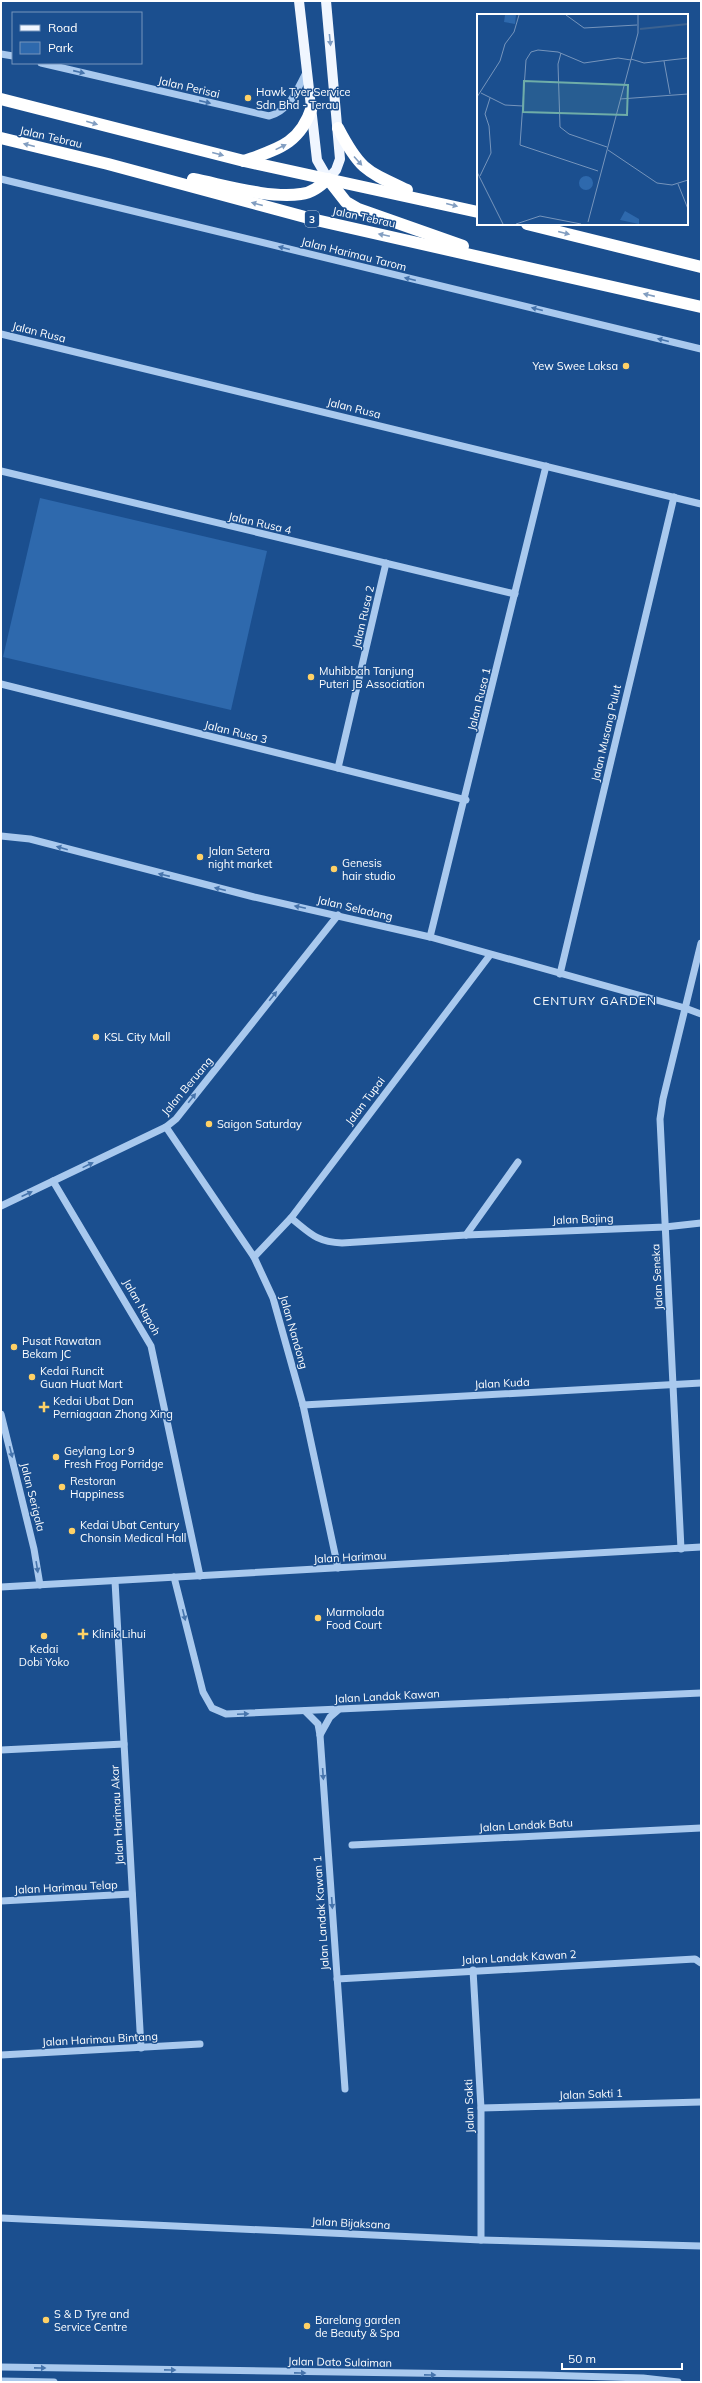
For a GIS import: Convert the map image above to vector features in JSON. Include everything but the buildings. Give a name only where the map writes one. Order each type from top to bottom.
[{"type":"highway","points":[[1,99],[244,161],[426,199],[477,212]]},
{"type":"highway","points":[[244,161],[290,142],[301,132],[312,107]]},
{"type":"highway","points":[[338,128],[351,153],[364,168],[426,199]]},
{"type":"highway","name":"Jalan Tebrau","points":[[1,138],[108,164],[316,220],[517,264],[701,307]]},
{"type":"highway","points":[[108,164],[285,194],[301,194],[313,190],[328,179]]},
{"type":"highway","points":[[328,179],[346,202],[358,209],[517,264]]},
{"type":"highway","points":[[530,225],[701,268]]},
{"type":"main road","points":[[299,1],[308,69],[317,160],[328,179],[336,170],[340,159],[326,1]]},
{"type":"street","points":[[1,54],[12,56]]},
{"type":"street","name":"Jalan Perisai","points":[[45,64],[269,116],[278,114],[290,102],[308,69]]},
{"type":"street","name":"Jalan Harimau Tarom","points":[[1,179],[701,349]]},
{"type":"street","name":"Jalan Rusa","points":[[1,334],[701,504]]},
{"type":"street","name":"Jalan Rusa 1","points":[[430,937],[466,800],[546,466]]},
{"type":"street","name":"Jalan Rusa 4","points":[[1,471],[515,594]]},
{"type":"street","name":"Jalan Musang Pulut","points":[[560,974],[674,497]]},
{"type":"street","name":"Jalan Rusa 2","points":[[338,768],[386,563]]},
{"type":"street","name":"Jalan Rusa 3","points":[[1,684],[466,800]]},
{"type":"street","name":"Jalan Seladang","points":[[1,836],[30,839],[141,870],[430,937],[490,955],[686,1008],[701,1014]]},
{"type":"street","name":"Jalan Beruang","points":[[1,1206],[166,1127],[176,1119],[338,915]]},
{"type":"street","name":"Jalan Seneka","points":[[681,1548],[660,1119],[663,1099],[701,943]]},
{"type":"street","name":"Jalan Tupai","points":[[254,1257],[291,1218],[490,955]]},
{"type":"street","name":"Jalan Nandong","points":[[166,1127],[254,1257],[274,1298],[303,1405],[338,1568]]},
{"type":"street","points":[[466,1235],[518,1162]]},
{"type":"street","name":"Jalan Napoh","points":[[53,1181],[151,1346],[200,1576]]},
{"type":"street","name":"Jalan Bajing","points":[[291,1218],[316,1239],[326,1242],[665,1227],[701,1223]]},
{"type":"street","name":"Jalan Kuda","points":[[303,1405],[701,1383]]},
{"type":"street","name":"Jalan Serigala","points":[[1,1414],[34,1549],[40,1585]]},
{"type":"street","name":"Jalan Harimau","points":[[1,1587],[701,1547]]},
{"type":"street","name":"Jalan Landak Kawan","points":[[174,1577],[203,1692],[212,1708],[226,1714],[701,1693]]},
{"type":"street","name":"Jalan Harimau Akar","points":[[115,1581],[141,2048]]},
{"type":"street","points":[[320,1735],[330,1717],[338,1710]]},
{"type":"street","name":"Jalan Landak Kawan 1","points":[[305,1711],[318,1724],[320,1735],[345,2089]]},
{"type":"street","points":[[1,1750],[124,1744]]},
{"type":"street","name":"Jalan Landak Batu","points":[[352,1845],[701,1828]]},
{"type":"street","name":"Jalan Harimau Telap","points":[[1,1901],[132,1894]]},
{"type":"street","name":"Jalan Landak Kawan 2","points":[[337,1979],[473,1970],[694,1959],[701,1963]]},
{"type":"street","name":"Jalan Sakti","points":[[473,1970],[481,2108],[482,2240]]},
{"type":"street","name":"Jalan Harimau Bintang","points":[[1,2055],[200,2044]]},
{"type":"street","name":"Jalan Sakti 1","points":[[481,2108],[701,2102]]},
{"type":"street","name":"Jalan Bijaksana","points":[[1,2218],[482,2240],[701,2246]]},
{"type":"street","name":"Jalan Dato Sulaiman","points":[[1,2368],[541,2379],[643,2378],[678,2382]]},
{"type":"street","points":[[1,2381],[54,2382]]},
{"type":"green space","points":[[40,498],[267,551],[231,710],[3,657]]},
{"type":"place","name":"Hawk Tyer Service Sdn Bhd - Terau","points":[[248,98]]},
{"type":"place","name":"Yew Swee Laksa","points":[[626,366]]},
{"type":"place","name":"Muhibbah Tanjung Puteri JB Association","points":[[311,677]]},
{"type":"place","name":"Jalan Setera night market","points":[[200,857]]},
{"type":"place","name":"Genesis hair studio","points":[[334,869]]},
{"type":"place","name":"KSL City Mall","points":[[96,1037]]},
{"type":"place","name":"Saigon Saturday","points":[[209,1124]]},
{"type":"place","name":"Pusat Rawatan Bekam JC","points":[[14,1347]]},
{"type":"place","name":"Kedai Runcit Guan Huat Mart","points":[[32,1377]]},
{"type":"place","name":"Kedai Ubat Dan Perniagaan Zhong Xing","points":[[44,1407]]},
{"type":"place","name":"Geylang Lor 9 Fresh Frog Porridge","points":[[56,1457]]},
{"type":"place","name":"Restoran Happiness","points":[[62,1487]]},
{"type":"place","name":"Kedai Ubat Century Chonsin Medical Hall","points":[[72,1531]]},
{"type":"place","name":"Marmolada Food Court","points":[[318,1618]]},
{"type":"place","name":"Klinik Lihui","points":[[83,1634]]},
{"type":"place","name":"Kedai Dobi Yoko","points":[[44,1636]]},
{"type":"place","name":"S & D Tyre and Service Centre","points":[[46,2320]]},
{"type":"place","name":"Barelang garden de Beauty & Spa","points":[[307,2326]]},
{"type":"district","name":"CENTURY GARDEN","points":[[595,1000]]}]
